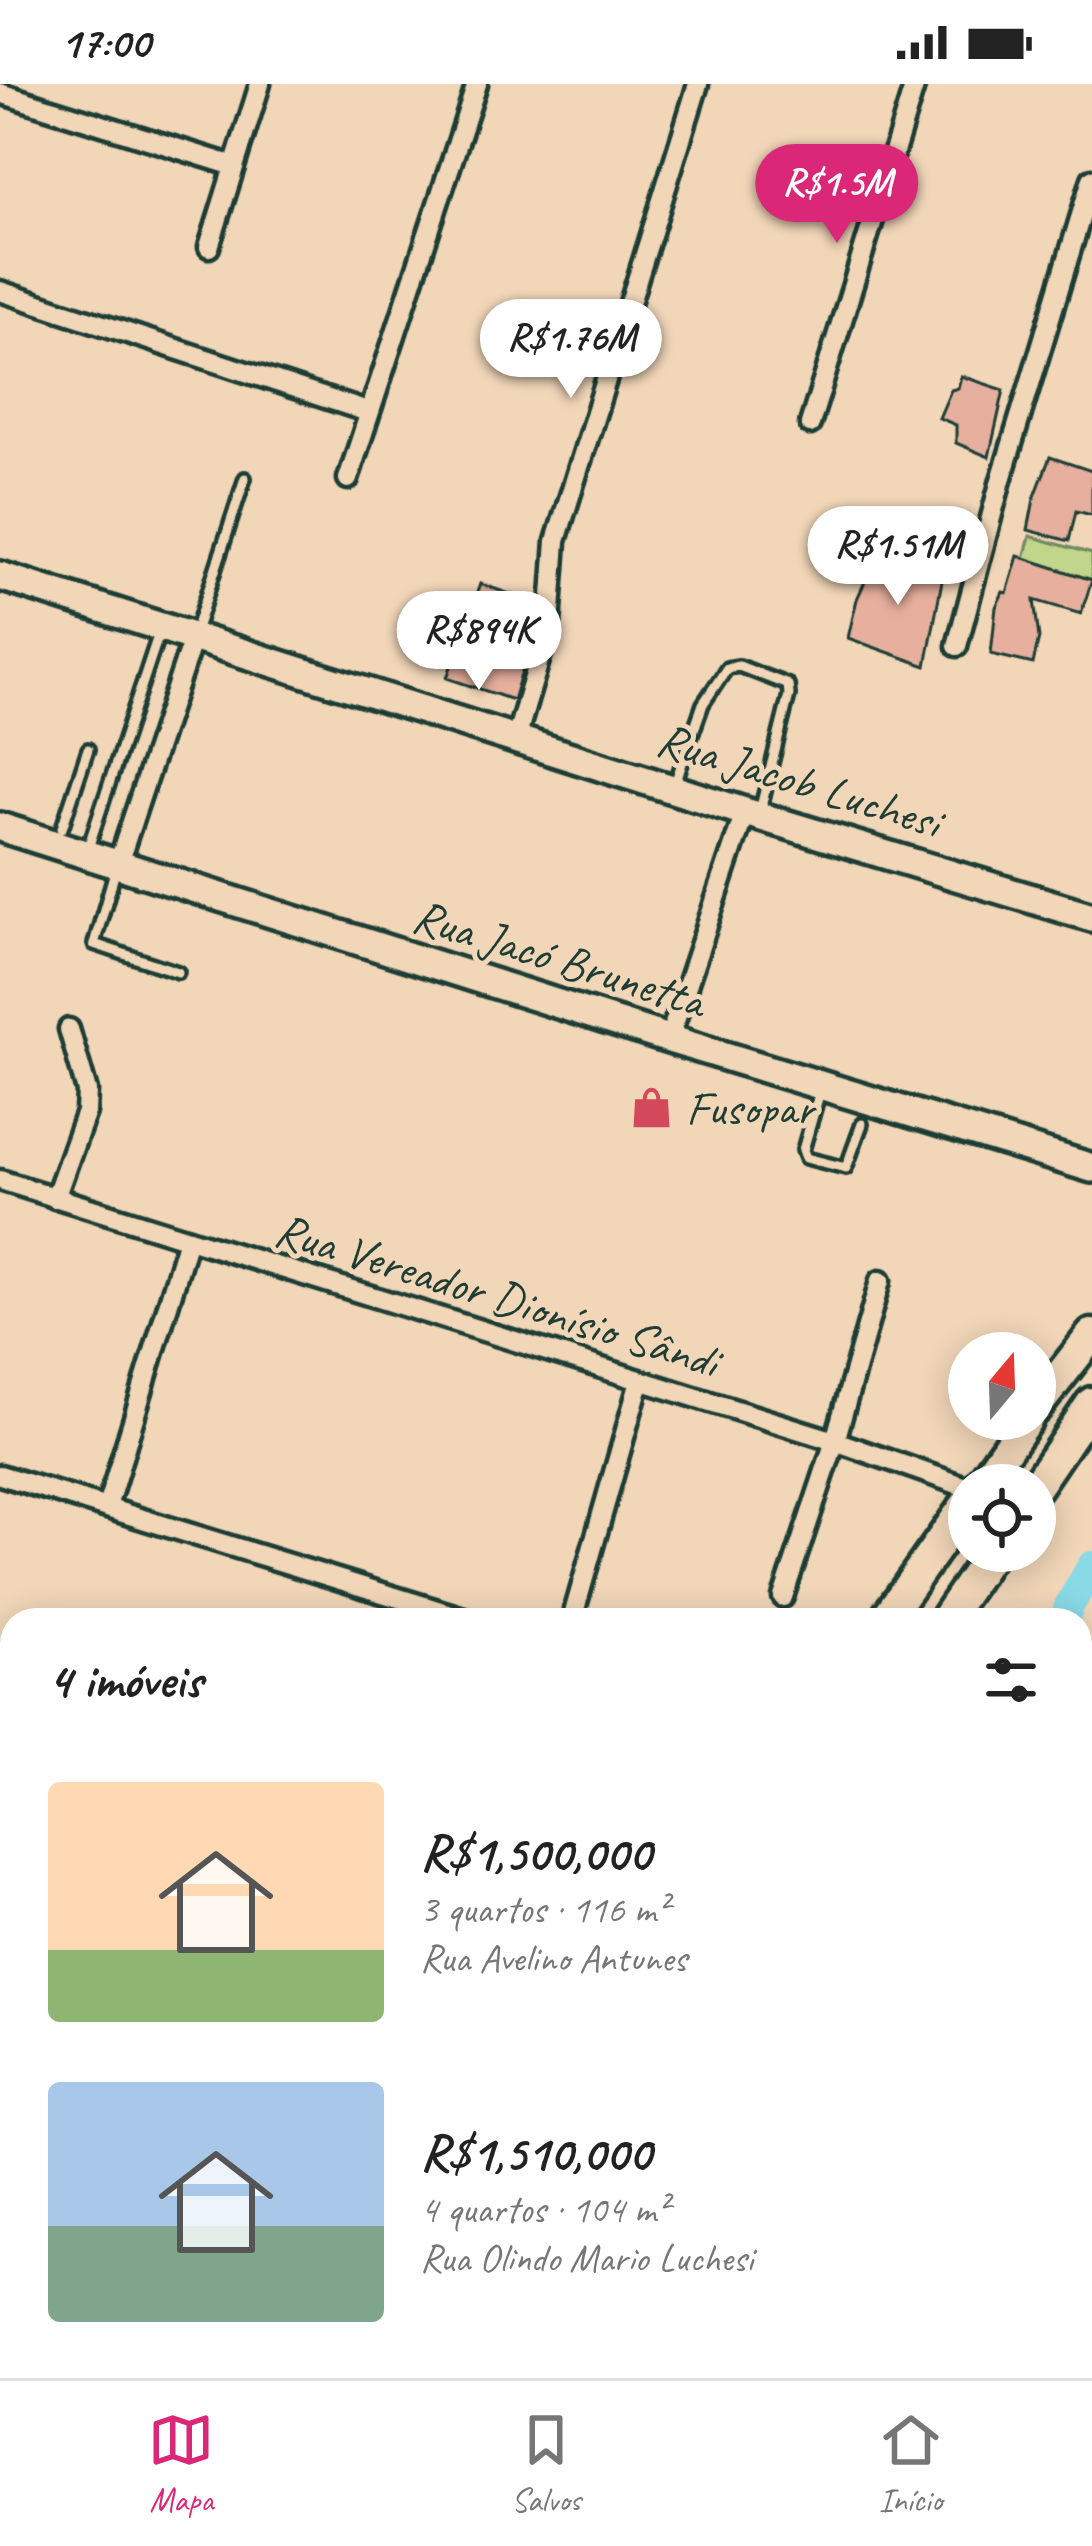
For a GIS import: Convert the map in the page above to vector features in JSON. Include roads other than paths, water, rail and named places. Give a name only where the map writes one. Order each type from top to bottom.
[{"type":"main road","points":[[1056,1381],[1092,1335]]},
{"type":"main road","points":[[1051,1464],[1092,1403]]},
{"type":"main road","points":[[893,1608],[948,1531]]},
{"type":"main road","points":[[953,1608],[978,1572]]},
{"type":"street","points":[[209,247],[260,84]]},
{"type":"street","points":[[348,478],[477,84]]},
{"type":"street","points":[[516,738],[550,624],[556,541],[698,84]]},
{"type":"street","points":[[810,424],[915,84]]},
{"type":"street","points":[[0,93],[234,166]]},
{"type":"street","points":[[957,646],[1001,480],[1092,179]]},
{"type":"street","points":[[0,290],[368,412]]},
{"type":"street","name":"Rua Jacob Luchesi","points":[[0,576],[1092,917]]},
{"type":"street","points":[[117,867],[194,635]]},
{"type":"street","points":[[668,1040],[752,814]]},
{"type":"street","name":"Rua Jacó Brunetta","points":[[0,827],[668,1040],[1092,1168]]},
{"type":"street","points":[[55,1198],[86,1112],[87,1091],[69,1029]]},
{"type":"street","name":"Rua Vereador Dionísio Sândi","points":[[0,1180],[948,1481]]},
{"type":"street","points":[[107,1507],[188,1239]]},
{"type":"street","points":[[783,1598],[835,1442],[880,1281]]},
{"type":"street","points":[[575,1608],[640,1381]]},
{"type":"street","points":[[1,1478],[432,1608]]},
{"type":"street","points":[[396,1608],[400,1598]]},
{"type":"lane","points":[[194,635],[245,478]]},
{"type":"lane","points":[[85,857],[162,625]]},
{"type":"lane","points":[[673,789],[703,704],[727,668],[739,666],[788,685],[789,695],[752,814]]},
{"type":"lane","points":[[62,828],[88,749]]},
{"type":"lane","points":[[75,786],[104,796]]},
{"type":"lane","points":[[117,867],[94,944],[178,972]]},
{"type":"lane","points":[[822,1086],[803,1155],[846,1168],[862,1124]]},
{"type":"waterway","points":[[1068,1608],[1092,1566]]},
{"type":"place","name":"Fusopar","points":[[652,1108]]}]
